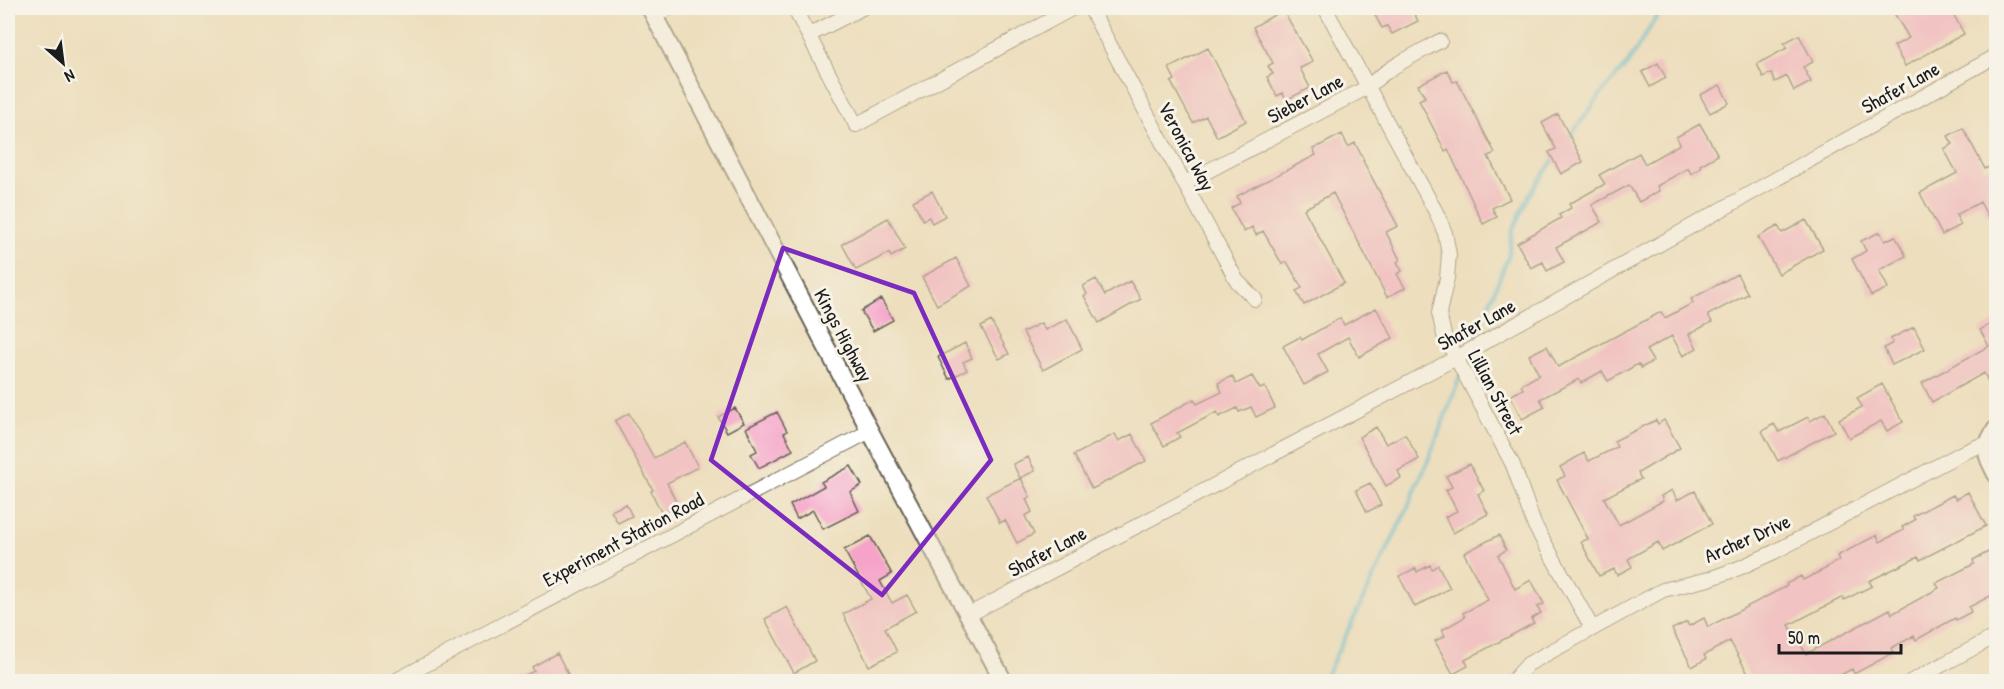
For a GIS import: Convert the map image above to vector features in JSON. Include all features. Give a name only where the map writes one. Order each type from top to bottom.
[{"type":"street","points":[[652,12],[669,8]]},
{"type":"street","points":[[794,8],[856,125],[1073,8]]},
{"type":"street","points":[[809,35],[862,8]]},
{"type":"street","name":"Veronica Way","points":[[1090,8],[1238,281],[1255,299]]},
{"type":"street","name":"Lillian Street","points":[[1326,8],[1437,214],[1445,233],[1449,254],[1447,278],[1439,313],[1444,335],[1513,465],[1534,524],[1592,628]]},
{"type":"street","name":"Kings Highway","points":[[652,12],[870,431],[1004,681]]},
{"type":"street","name":"Sieber Lane","points":[[1185,183],[1368,87],[1390,69],[1440,41]]},
{"type":"street","name":"Shafer Lane","points":[[968,615],[1456,358],[1996,56]]},
{"type":"street","points":[[1996,429],[1986,446],[1987,455],[1996,474]]},
{"type":"street","name":"Experiment Station Road","points":[[393,681],[870,431]]},
{"type":"street","name":"Archer Drive","points":[[1512,681],[1527,664],[1663,590],[1710,579],[1739,568],[1774,552],[1962,453],[1979,446],[1986,446]]},
{"type":"street","points":[[1910,681],[1996,636]]},
{"type":"highlighted area","points":[[783,248],[914,293],[991,460],[882,595],[711,460]]},
{"type":"building","points":[[1371,8],[1411,8],[1418,21],[1392,34],[1387,26],[1382,28]]},
{"type":"building","points":[[1891,8],[1950,8],[1964,34],[1905,66],[1894,46],[1909,38]]},
{"type":"building","points":[[1283,10],[1313,62],[1300,68],[1310,88],[1286,100],[1283,93],[1277,96],[1267,77],[1273,74],[1268,66],[1273,63],[1253,27]]},
{"type":"building","points":[[1799,35],[1813,62],[1803,67],[1811,82],[1794,91],[1787,76],[1775,82],[1771,73],[1763,77],[1757,64],[1787,48],[1784,43]]},
{"type":"building","points":[[1208,48],[1246,121],[1217,137],[1206,116],[1193,123],[1171,82],[1175,80],[1169,68]]},
{"type":"building","points":[[1658,63],[1666,78],[1650,87],[1642,72]]},
{"type":"building","points":[[1447,70],[1453,82],[1457,81],[1495,153],[1488,156],[1510,199],[1492,208],[1497,217],[1483,224],[1448,149],[1445,151],[1419,100],[1425,97],[1418,85]]},
{"type":"building","points":[[1720,85],[1729,103],[1710,113],[1700,95]]},
{"type":"building","points":[[1558,114],[1583,162],[1561,174],[1549,152],[1556,149],[1542,123]]},
{"type":"building","points":[[1700,124],[1718,155],[1700,165],[1701,168],[1691,174],[1688,168],[1657,186],[1659,191],[1639,202],[1629,185],[1592,205],[1602,222],[1556,247],[1564,262],[1547,271],[1543,262],[1531,268],[1517,243],[1561,218],[1559,215],[1571,208],[1569,204],[1605,184],[1599,175],[1639,153],[1645,164],[1680,144],[1676,137]]},
{"type":"building","points":[[1963,128],[1985,169],[1996,163],[1996,212],[1988,217],[1980,202],[1956,215],[1961,225],[1942,235],[1920,193],[1957,173],[1944,149],[1953,144],[1948,136]]},
{"type":"building","points":[[1342,134],[1348,147],[1355,143],[1398,226],[1386,232],[1400,260],[1397,262],[1402,271],[1397,274],[1405,288],[1387,297],[1333,193],[1304,209],[1344,283],[1304,305],[1296,291],[1302,288],[1287,262],[1282,264],[1263,231],[1256,235],[1252,227],[1244,232],[1231,208],[1240,203],[1237,196],[1316,155],[1313,149]]},
{"type":"building","points":[[932,191],[945,216],[932,223],[929,217],[923,220],[913,201]]},
{"type":"building","points":[[888,218],[905,249],[891,257],[889,253],[856,270],[842,244]]},
{"type":"building","points":[[1806,220],[1823,249],[1779,274],[1758,237],[1778,226],[1782,233]]},
{"type":"building","points":[[1880,232],[1885,241],[1895,236],[1906,256],[1879,270],[1888,288],[1871,296],[1852,259],[1866,251],[1861,241]]},
{"type":"building","points":[[956,258],[971,286],[937,305],[922,277]]},
{"type":"building","points":[[1737,274],[1748,294],[1708,315],[1712,322],[1689,334],[1697,348],[1683,356],[1672,336],[1646,350],[1653,361],[1641,368],[1638,364],[1608,381],[1602,371],[1581,383],[1579,379],[1540,399],[1545,407],[1522,419],[1510,396],[1523,389],[1521,385],[1539,375],[1529,355],[1547,346],[1558,367],[1661,312],[1665,318],[1693,303],[1691,299]]},
{"type":"building","points":[[1096,279],[1105,295],[1130,281],[1141,299],[1099,323],[1084,296],[1087,294],[1083,286]]},
{"type":"building","points":[[881,299],[893,320],[873,331],[861,311]]},
{"type":"building","points":[[1376,308],[1393,338],[1359,357],[1348,337],[1318,354],[1328,372],[1304,385],[1283,346],[1300,337],[1302,340],[1340,318],[1344,325]]},
{"type":"building","points":[[1067,319],[1082,349],[1043,370],[1023,332],[1041,323],[1045,330]]},
{"type":"building","points":[[991,321],[1009,354],[999,359],[981,327]]},
{"type":"building","points":[[1996,321],[1996,398],[1984,373],[1932,402],[1922,383],[1989,346],[1980,330]]},
{"type":"building","points":[[1914,327],[1925,349],[1892,365],[1884,348],[1893,343],[1890,339]]},
{"type":"building","points":[[965,343],[972,358],[963,362],[967,370],[949,379],[938,357]]},
{"type":"building","points":[[1232,376],[1236,384],[1252,376],[1260,389],[1265,387],[1275,408],[1256,417],[1251,407],[1239,412],[1237,408],[1219,417],[1217,412],[1177,433],[1180,437],[1164,446],[1151,423],[1194,399],[1197,404],[1222,392],[1218,383]]},
{"type":"building","points":[[1882,384],[1903,422],[1887,431],[1881,421],[1849,438],[1839,419],[1862,407],[1857,398]]},
{"type":"building","points":[[735,408],[744,423],[727,432],[718,417]]},
{"type":"building","points":[[777,412],[787,431],[784,433],[793,450],[759,468],[751,454],[757,451],[746,428]]},
{"type":"building","points":[[629,413],[654,458],[685,442],[698,467],[667,483],[678,506],[662,514],[651,491],[653,490],[615,421]]},
{"type":"building","points":[[1825,413],[1834,431],[1778,461],[1762,431],[1774,424],[1779,432],[1808,417],[1810,421]]},
{"type":"building","points":[[1656,420],[1658,424],[1664,420],[1680,448],[1638,473],[1641,479],[1604,498],[1619,525],[1663,501],[1661,496],[1672,490],[1677,500],[1695,491],[1712,524],[1662,551],[1658,542],[1628,559],[1632,567],[1617,575],[1614,569],[1599,576],[1581,542],[1588,539],[1557,480],[1565,476],[1560,467],[1584,453],[1589,461],[1617,447],[1614,441]]},
{"type":"building","points":[[1376,427],[1386,444],[1405,434],[1419,459],[1398,471],[1401,478],[1386,486],[1359,437]]},
{"type":"building","points":[[1115,434],[1119,441],[1132,434],[1146,461],[1092,489],[1074,455]]},
{"type":"building","points":[[1028,457],[1035,471],[1020,478],[1013,464]]},
{"type":"building","points":[[1470,464],[1484,491],[1478,494],[1488,514],[1453,533],[1445,517],[1457,511],[1446,490],[1452,487],[1446,476]]},
{"type":"building","points":[[851,466],[862,485],[850,492],[859,511],[823,529],[813,510],[797,519],[790,505],[824,486],[821,482]]},
{"type":"building","points":[[1021,478],[1030,497],[1026,499],[1032,512],[1025,516],[1034,534],[1017,543],[1005,520],[1000,523],[986,495]]},
{"type":"building","points":[[1370,483],[1381,505],[1367,512],[1356,490]]},
{"type":"building","points":[[1968,492],[1986,526],[1920,560],[1918,557],[1869,581],[1872,586],[1844,600],[1843,597],[1789,625],[1806,654],[1890,609],[1892,614],[1939,588],[1936,583],[1974,564],[1973,560],[1996,548],[1996,593],[1969,607],[1971,612],[1956,620],[1955,618],[1916,640],[1914,636],[1891,648],[1893,653],[1854,674],[1852,669],[1829,681],[1752,681],[1730,641],[1704,655],[1706,659],[1692,667],[1672,629],[1687,622],[1689,626],[1704,618],[1708,627],[1787,586],[1786,584],[1801,576],[1803,580],[1827,568],[1839,560],[1837,556],[1877,535],[1880,542],[1904,530],[1902,527],[1915,520],[1913,516],[1953,495],[1956,499]]},
{"type":"building","points":[[626,504],[632,516],[618,523],[611,511]]},
{"type":"building","points":[[1499,535],[1506,550],[1498,555],[1515,589],[1531,580],[1544,604],[1537,607],[1541,613],[1531,619],[1534,623],[1465,660],[1468,666],[1453,674],[1435,641],[1445,636],[1442,630],[1465,617],[1463,613],[1488,600],[1464,553]]},
{"type":"building","points":[[870,536],[892,574],[880,581],[892,603],[907,595],[916,611],[885,628],[897,652],[869,666],[843,614],[871,599],[844,550]]},
{"type":"building","points":[[1430,565],[1432,569],[1438,565],[1450,588],[1415,607],[1399,576],[1416,568],[1417,572]]},
{"type":"building","points":[[787,607],[815,661],[794,673],[765,619]]},
{"type":"building","points":[[557,653],[568,674],[554,681],[513,681],[534,671],[532,667]]},
{"type":"waterway","points":[[1566,142],[1601,94],[1628,63],[1662,8]]},
{"type":"waterway","points":[[1473,344],[1508,257],[1512,232],[1529,195],[1556,156]]},
{"type":"waterway","points":[[1323,682],[1407,509],[1461,374]]}]
